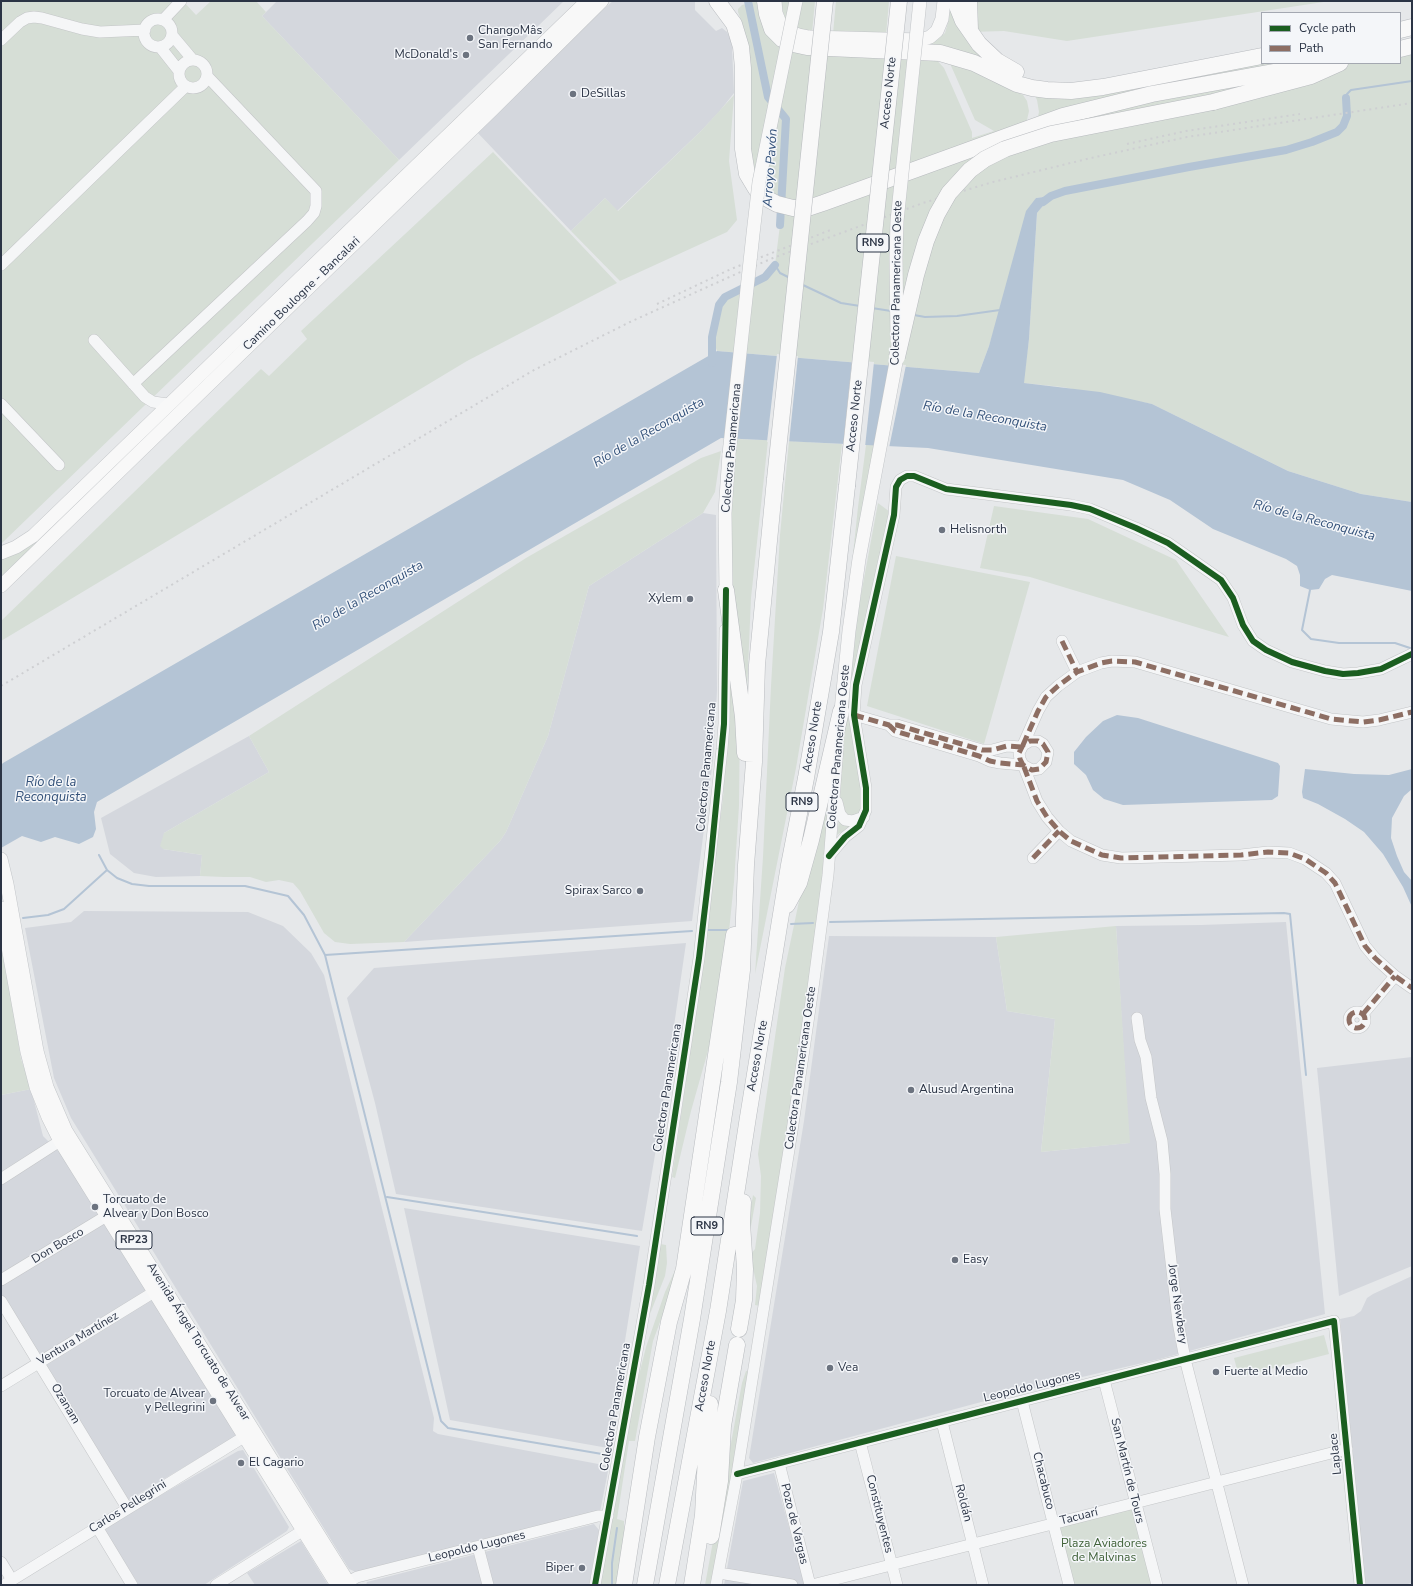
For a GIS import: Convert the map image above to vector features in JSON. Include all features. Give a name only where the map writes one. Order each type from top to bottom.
[{"type":"highway","points":[[717,1],[734,24],[741,47],[743,68],[743,149],[746,169],[750,180],[756,189],[772,202],[788,207],[803,208],[818,205],[1063,116],[1152,94],[1317,64]]},
{"type":"highway","points":[[765,1],[766,14],[772,29],[782,39],[793,44],[807,47],[940,53],[974,63],[1017,84],[1039,90],[1057,91],[1087,89],[1261,56]]},
{"type":"highway","name":"Acceso Norte","points":[[645,1585],[692,1319],[729,1082],[742,970],[746,865],[754,762],[757,665],[825,1]]},
{"type":"highway","name":"Acceso Norte","points":[[667,1585],[718,1311],[789,865],[806,778],[830,632],[848,486],[899,1]]},
{"type":"highway","points":[[955,1],[960,15],[970,32],[991,57],[1003,66],[1020,74],[1046,80],[1084,80],[1238,60]]},
{"type":"highway","points":[[969,1],[970,32]]},
{"type":"highway","points":[[1401,30],[1412,27]]},
{"type":"highway","points":[[1401,48],[1412,46]]},
{"type":"highway","points":[[897,358],[916,275],[929,234],[937,214],[949,193],[970,170],[1005,149],[1051,134],[1213,102],[1311,76],[1338,64]]},
{"type":"highway","points":[[624,1585],[646,1436],[668,1322],[684,1269],[721,1017],[746,865],[746,777],[743,717],[726,590]]},
{"type":"highway","points":[[782,913],[800,883],[822,797],[848,713]]},
{"type":"highway","points":[[739,1329],[744,1300],[745,1277],[742,1223],[748,1117]]},
{"type":"highway","points":[[692,1585],[703,1515],[707,1436],[718,1311]]},
{"type":"highway","points":[[703,1585],[720,1481],[724,1426],[737,1345]]},
{"type":"main road","name":"Camino Boulogne - Bancalari","points":[[1,553],[16,547],[33,536],[586,1]]},
{"type":"main road","name":"Camino Boulogne - Bancalari","points":[[1,586],[492,110],[602,1]]},
{"type":"main road","points":[[775,1],[776,13],[780,23],[792,33],[799,35],[809,37],[921,40],[930,37],[937,31],[942,19],[944,1]]},
{"type":"main road","name":"Colectora Panamericana","points":[[726,590],[726,513],[730,454],[753,234],[760,182],[796,1]]},
{"type":"main road","name":"Colectora Panamericana Oeste","points":[[848,713],[852,606],[897,358],[897,221],[920,1]]},
{"type":"main road","name":"Avenida Ángel Torcuato de Alvear","points":[[1,860],[37,1051],[46,1082],[61,1120],[154,1292],[249,1434]]},
{"type":"main road","name":"Avenida Ángel Torcuato de Alvear","points":[[1,909],[31,1069],[42,1103],[60,1141],[112,1213],[249,1434],[345,1584]]},
{"type":"street","points":[[163,20],[181,1]]},
{"type":"street","points":[[1,40],[20,22],[27,18],[34,17],[100,32],[145,30]]},
{"type":"street","points":[[133,384],[307,221],[314,213],[316,206],[316,191],[207,76],[205,67],[202,63],[193,60],[172,35],[170,26],[163,20],[158,19],[150,22],[144,35],[148,43],[156,47],[160,47],[168,43],[172,35]]},
{"type":"street","points":[[160,47],[180,71]]},
{"type":"street","points":[[193,60],[184,63],[180,71],[180,80],[186,86],[195,88],[203,84],[207,76]]},
{"type":"street","points":[[1,265],[186,86]]},
{"type":"street","points":[[94,340],[145,397],[153,402],[168,404]]},
{"type":"street","points":[[1,404],[59,465]]},
{"type":"street","points":[[829,856],[845,837],[859,826],[864,817],[867,796],[848,713],[856,685],[890,535],[894,515],[896,487],[900,480],[911,476],[946,489],[1071,505],[1090,509],[1168,542],[1221,580],[1233,598],[1244,625],[1253,641],[1271,653],[1292,662],[1342,674],[1358,673],[1381,669],[1412,654]]},
{"type":"street","name":"Colectora Panamericana","points":[[595,1585],[649,1285],[700,951],[711,857],[723,730],[726,590]]},
{"type":"street","points":[[1062,641],[1077,672]]},
{"type":"street","points":[[1412,712],[1378,720],[1348,722],[1291,709],[1135,662],[1123,661],[1102,663],[1077,672],[1046,697],[1019,753],[1020,760],[1024,766],[1037,801],[1059,831],[1071,841],[1102,855],[1121,858],[1241,855],[1268,852],[1289,853],[1305,859],[1326,873],[1335,883],[1365,946],[1375,958],[1395,976],[1412,988]]},
{"type":"street","points":[[848,713],[889,726],[897,725],[982,750],[1000,763],[1024,766],[1032,770],[1039,769]]},
{"type":"street","name":"Colectora Panamericana Oeste","points":[[716,1585],[737,1474],[792,1131],[813,988],[835,795],[848,713]]},
{"type":"street","points":[[1031,784],[1033,776],[1046,762],[1048,752],[1035,736],[1032,724]]},
{"type":"street","points":[[991,756],[1007,746],[1022,746],[1030,741],[1038,741]]},
{"type":"street","points":[[835,795],[840,814],[845,820],[853,822],[864,817]]},
{"type":"street","points":[[1033,858],[1059,831]]},
{"type":"street","points":[[1363,1014],[1395,976]]},
{"type":"street","name":"Jorge Newbery","points":[[1137,1018],[1140,1040],[1146,1057],[1151,1098],[1162,1141],[1165,1174],[1165,1209],[1178,1322],[1185,1359],[1243,1585]]},
{"type":"street","points":[[1,1179],[60,1141]]},
{"type":"street","name":"Don Bosco","points":[[1,1280],[112,1213]]},
{"type":"street","name":"Ventura Martínez","points":[[1,1386],[154,1292]]},
{"type":"street","name":"Ozanam","points":[[1,1301],[127,1508]]},
{"type":"street","name":"Leopoldo Lugones","points":[[737,1474],[1334,1321]]},
{"type":"street","name":"Laplace","points":[[1334,1321],[1360,1585]]},
{"type":"street","name":"San Martín de Tours","points":[[1104,1380],[1156,1585]]},
{"type":"street","name":"Chacabuco","points":[[1022,1401],[1069,1585]]},
{"type":"street","name":"Roldán","points":[[942,1422],[984,1585]]},
{"type":"street","name":"Carlos Pellegrini","points":[[8,1582],[249,1434]]},
{"type":"street","name":"Constituyentes","points":[[860,1442],[897,1585]]},
{"type":"street","name":"Tacuarí","points":[[811,1585],[1347,1449]]},
{"type":"street","name":"Pozo de Vargas","points":[[779,1463],[811,1585]]},
{"type":"street","name":"Leopoldo Lugones","points":[[345,1584],[357,1577],[598,1516],[608,1516]]},
{"type":"street","points":[[97,1527],[132,1585]]},
{"type":"street","points":[[216,1585],[308,1527]]},
{"type":"street","points":[[478,1547],[488,1585]]},
{"type":"street","points":[[1,1562],[8,1582]]},
{"type":"street","points":[[719,1573],[792,1585]]},
{"type":"shaded area","points":[[277,1],[564,1],[399,160],[262,16]]},
{"type":"shaded area","points":[[613,1],[695,1],[695,10],[716,31],[722,28],[727,32],[731,40],[734,93],[700,132],[617,211],[605,198],[571,231],[476,131],[592,19]]},
{"type":"shaded area","points":[[703,513],[716,515],[717,691],[713,760],[692,921],[404,942],[500,841],[506,832],[548,736],[589,586]]},
{"type":"shaded area","points":[[249,736],[269,772],[164,833],[163,849],[202,855],[200,876],[156,877],[134,873],[110,854],[101,818]]},
{"type":"shaded area","points":[[84,911],[248,912],[283,926],[311,953],[324,975],[434,1418],[433,1431],[438,1434],[609,1466],[600,1512],[356,1572],[349,1569],[71,1118],[54,1078],[25,928],[71,922]]},
{"type":"shaded area","points":[[1286,922],[1325,1314],[1160,1359],[1030,1389],[753,1463],[749,1458],[804,1121],[829,936],[996,937],[1007,1011],[1055,1019],[1041,1152],[1129,1143],[1116,926]]},
{"type":"shaded area","points":[[686,943],[657,1143],[642,1231],[396,1194],[375,1103],[347,998],[374,968]]},
{"type":"shaded area","points":[[1412,1057],[1412,1266],[1339,1296],[1317,1068]]},
{"type":"shaded area","points":[[31,1089],[43,1136],[62,1155],[238,1435],[127,1501],[1,1294],[1,1095]]},
{"type":"shaded area","points":[[404,1208],[640,1246],[608,1448],[450,1420]]},
{"type":"shaded area","points":[[1412,1276],[1412,1583],[1403,1585],[1365,1585],[1340,1319],[1354,1316],[1361,1311],[1367,1298]]},
{"type":"shaded area","points":[[243,1450],[289,1527],[287,1531],[204,1585],[139,1585],[103,1528],[238,1451]]},
{"type":"shaded area","points":[[774,1473],[805,1585],[724,1585],[743,1481]]},
{"type":"shaded area","points":[[594,1524],[599,1530],[589,1585],[366,1585],[367,1582]]},
{"type":"shaded area","points":[[301,1541],[328,1585],[255,1585],[247,1573]]},
{"type":"green space","points":[[1,1],[183,1],[196,15],[211,1],[256,1],[266,12],[262,16],[399,160],[2,543]]},
{"type":"green space","points":[[761,1],[771,32],[933,56],[944,68],[972,132],[972,138],[994,131],[975,120],[948,59],[1023,95],[1027,101],[1029,111],[1027,120],[1024,124],[1037,120],[1039,112],[1037,100],[1033,92],[1261,63],[1275,64],[1184,81],[817,199],[801,202],[766,193],[752,175],[743,26],[738,12],[738,9],[742,5]]},
{"type":"green space","points":[[781,1],[815,1],[812,33],[787,23],[781,13]]},
{"type":"green space","points":[[836,1],[889,1],[886,35],[833,34]]},
{"type":"green space","points":[[969,1],[1330,1],[1067,41],[1004,31],[970,32]]},
{"type":"green space","points":[[950,5],[994,62],[1033,84],[923,46],[937,40],[945,33],[949,19]]},
{"type":"green space","points":[[1412,46],[1412,502],[1361,494],[1288,471],[1152,404],[1062,387],[1023,383],[1029,339],[1037,213],[1050,196],[1036,198],[979,373],[717,351],[712,337],[719,305],[725,297],[765,277],[775,265],[780,225],[788,207],[1024,129],[1318,64],[1401,64],[1401,49]]},
{"type":"green space","points":[[734,95],[729,161],[737,220],[727,232],[620,281],[571,231],[605,198],[618,211],[700,132]]},
{"type":"green space","points":[[493,152],[617,283],[467,361],[1,641],[1,621],[261,369],[269,376],[307,339],[301,331]]},
{"type":"green space","points":[[243,341],[245,341],[1,582],[1,558]]},
{"type":"green space","points":[[736,439],[768,440],[751,598],[746,715],[730,583],[731,489]]},
{"type":"green space","points":[[789,441],[842,444],[823,609],[796,768],[755,974],[763,857],[780,535]]},
{"type":"green space","points":[[866,445],[880,445],[849,592],[858,507]]},
{"type":"green space","points":[[721,451],[715,492],[703,513],[589,586],[548,736],[506,832],[500,841],[404,942],[350,944],[335,942],[324,933],[300,891],[293,883],[279,880],[266,882],[250,877],[200,876],[202,855],[163,849],[160,846],[164,833],[269,772],[249,736],[526,558],[701,458]]},
{"type":"green space","points":[[878,503],[890,512],[855,672],[864,813],[848,817],[842,811],[840,799],[846,694],[857,616]]},
{"type":"green space","points":[[994,506],[1088,519],[1176,560],[1229,637],[1030,577],[980,568]]},
{"type":"green space","points":[[896,556],[1030,582],[984,744],[867,706]]},
{"type":"green space","points":[[730,634],[740,710],[739,806],[734,882],[724,981],[715,1026],[691,1111],[675,1178],[672,1177],[692,1040],[723,798],[730,695]]},
{"type":"green space","points":[[833,767],[820,905],[792,1103],[760,1306],[755,1305],[757,1286],[750,1255],[755,1249],[760,1213],[761,1176],[758,1154],[785,968],[803,882]]},
{"type":"green space","points":[[839,820],[850,826],[837,835]]},
{"type":"green space","points":[[1116,926],[1130,1143],[1041,1152],[1055,1019],[1007,1011],[996,937]]},
{"type":"green space","points":[[1,936],[21,1059],[31,1089],[1,1095]]},
{"type":"green space","points":[[753,1195],[756,1198],[748,1243],[747,1230]]},
{"type":"green space","points":[[660,1244],[666,1245],[667,1263],[665,1276],[650,1314]]},
{"type":"green space","points":[[678,1264],[681,1265],[653,1341],[635,1441],[629,1441],[617,1519],[624,1521],[624,1563],[620,1585],[600,1585],[637,1383],[646,1347],[665,1292]]},
{"type":"green space","points":[[1324,1335],[1329,1354],[1239,1377],[1234,1358]]},
{"type":"green space","points":[[746,1371],[750,1372],[712,1585],[705,1585],[742,1383]]},
{"type":"green space","name":"Plaza Aviadores de Malvinas","points":[[1127,1509],[1132,1510],[1153,1585],[1074,1585],[1060,1527]]},
{"type":"water","name":"Río de la Reconquista","points":[[1051,196],[1037,213],[1029,339],[1024,383],[1100,392],[1152,404],[1288,471],[1361,494],[1412,502],[1412,591],[1332,575],[1325,579],[1319,589],[1310,590],[1300,586],[1300,575],[1297,566],[1286,559],[1213,529],[1170,500],[1123,480],[928,448],[721,438],[97,802],[94,812],[96,829],[93,837],[79,844],[55,837],[41,842],[22,836],[1,848],[1,765],[3,763],[717,351],[979,373],[989,346],[1026,211],[1036,198]]},
{"type":"water","points":[[1117,715],[1138,718],[1278,763],[1280,766],[1278,796],[1272,800],[1123,805],[1104,799],[1093,790],[1086,775],[1074,764],[1074,752],[1086,737],[1103,721]]},
{"type":"water","points":[[1305,769],[1354,774],[1389,775],[1412,769],[1412,789],[1404,796],[1392,818],[1391,838],[1404,872],[1412,881],[1412,907],[1403,887],[1383,854],[1364,832],[1345,819],[1318,804],[1303,798],[1302,792]]},
{"type":"pier","points":[[777,354],[798,356],[789,443],[767,442]]},
{"type":"pier","points":[[852,360],[874,362],[865,447],[843,446]]},
{"type":"pier","points":[[895,364],[906,365],[889,448],[880,447]]},
{"type":"waterway","name":"Arroyo Pavón","points":[[748,1],[768,97],[786,119],[780,225]]},
{"type":"waterway","points":[[1346,98],[1347,94],[1351,90],[1412,81]]},
{"type":"waterway","points":[[1043,202],[1051,196],[1065,191],[1286,150],[1312,142],[1337,132],[1343,126],[1347,116],[1346,98]]},
{"type":"waterway","points":[[775,265],[780,273],[790,278]]},
{"type":"waterway","name":"Arroyo Pavón","points":[[712,363],[712,337],[719,305],[725,297],[765,277],[775,265]]},
{"type":"waterway","points":[[803,285],[841,303],[860,306]]},
{"type":"waterway","points":[[872,308],[891,311]]},
{"type":"waterway","points":[[914,315],[925,317],[957,316],[1000,310]]},
{"type":"waterway","points":[[1310,590],[1302,630],[1311,639],[1339,643],[1395,643],[1410,648]]},
{"type":"waterway","points":[[99,855],[107,870],[117,878],[132,884],[149,886],[245,886],[288,896],[304,915],[325,955],[441,1421],[448,1428],[602,1454]]},
{"type":"waterway","points":[[23,918],[48,915],[64,909],[107,870]]},
{"type":"waterway","points":[[830,922],[1290,914],[1306,1075]]},
{"type":"waterway","points":[[791,924],[813,923]]},
{"type":"waterway","points":[[708,930],[727,930]]},
{"type":"waterway","points":[[325,955],[692,931]]},
{"type":"waterway","points":[[387,1197],[637,1236]]},
{"type":"waterway","points":[[612,1585],[612,1563],[617,1528]]},
{"type":"railway","points":[[1,686],[534,370],[630,322],[773,258],[923,203],[993,182],[1091,158],[1187,137],[1412,103]]},
{"type":"railway","points":[[1127,144],[1186,131],[1300,114]]},
{"type":"railway","points":[[657,304],[731,269],[833,229]]},
{"type":"marked path","points":[[1062,641],[1077,672]]},
{"type":"marked path","points":[[1023,745],[1046,697],[1077,672],[1101,663],[1112,661],[1135,662],[1331,719],[1363,722],[1379,720],[1412,712]]},
{"type":"marked path","points":[[854,715],[889,725]]},
{"type":"marked path","points":[[1021,747],[1007,746],[992,750],[982,750],[897,725],[889,725],[895,731],[979,756],[990,761],[1023,765],[1032,770],[1039,769],[1046,762],[1048,752],[1043,744],[1038,741],[1030,741],[1023,745],[1019,753],[1023,765]]},
{"type":"marked path","points":[[1024,767],[1037,801],[1047,817],[1059,831],[1071,841],[1102,855],[1121,858],[1241,855],[1268,852],[1289,853],[1305,859],[1326,873],[1335,883],[1365,946],[1375,958],[1395,976],[1412,988]]},
{"type":"marked path","points":[[1033,858],[1059,831]]},
{"type":"marked path","points":[[1363,1014],[1395,976]]},
{"type":"marked path","points":[[1354,1012],[1360,1012],[1365,1017],[1365,1020],[1363,1026],[1360,1028],[1354,1028],[1349,1023],[1349,1017],[1354,1012]]},
{"type":"cycle path","points":[[829,856],[845,837],[859,826],[866,810],[866,788],[854,715],[856,685],[894,515],[896,487],[900,480],[907,476],[914,476],[946,489],[1071,505],[1090,509],[1168,543],[1221,580],[1233,598],[1243,625],[1253,641],[1266,650],[1292,662],[1325,671],[1343,674],[1381,669],[1412,654]]},
{"type":"cycle path","points":[[595,1585],[649,1285],[699,958],[711,857],[724,724],[726,590]]},
{"type":"cycle path","points":[[737,1474],[1334,1321],[1360,1585]]},
{"type":"place","name":"ChangoMâs San Fernando","points":[[470,38]]},
{"type":"place","name":"McDonald's","points":[[466,55]]},
{"type":"place","name":"DeSillas","points":[[573,94]]},
{"type":"place","name":"Helisnorth","points":[[942,530]]},
{"type":"place","name":"Xylem","points":[[690,599]]},
{"type":"place","name":"Spirax Sarco","points":[[640,891]]},
{"type":"place","name":"Alusud Argentina","points":[[911,1090]]},
{"type":"place","name":"Torcuato de Alvear y Don Bosco","points":[[95,1207]]},
{"type":"place","name":"Easy","points":[[955,1260]]},
{"type":"place","name":"Vea","points":[[830,1368]]},
{"type":"place","name":"Fuerte al Medio","points":[[1216,1372]]},
{"type":"place","name":"Torcuato de Alvear y Pellegrini","points":[[213,1401]]},
{"type":"place","name":"El Cagario","points":[[241,1463]]},
{"type":"place","name":"Biper","points":[[582,1568]]}]
